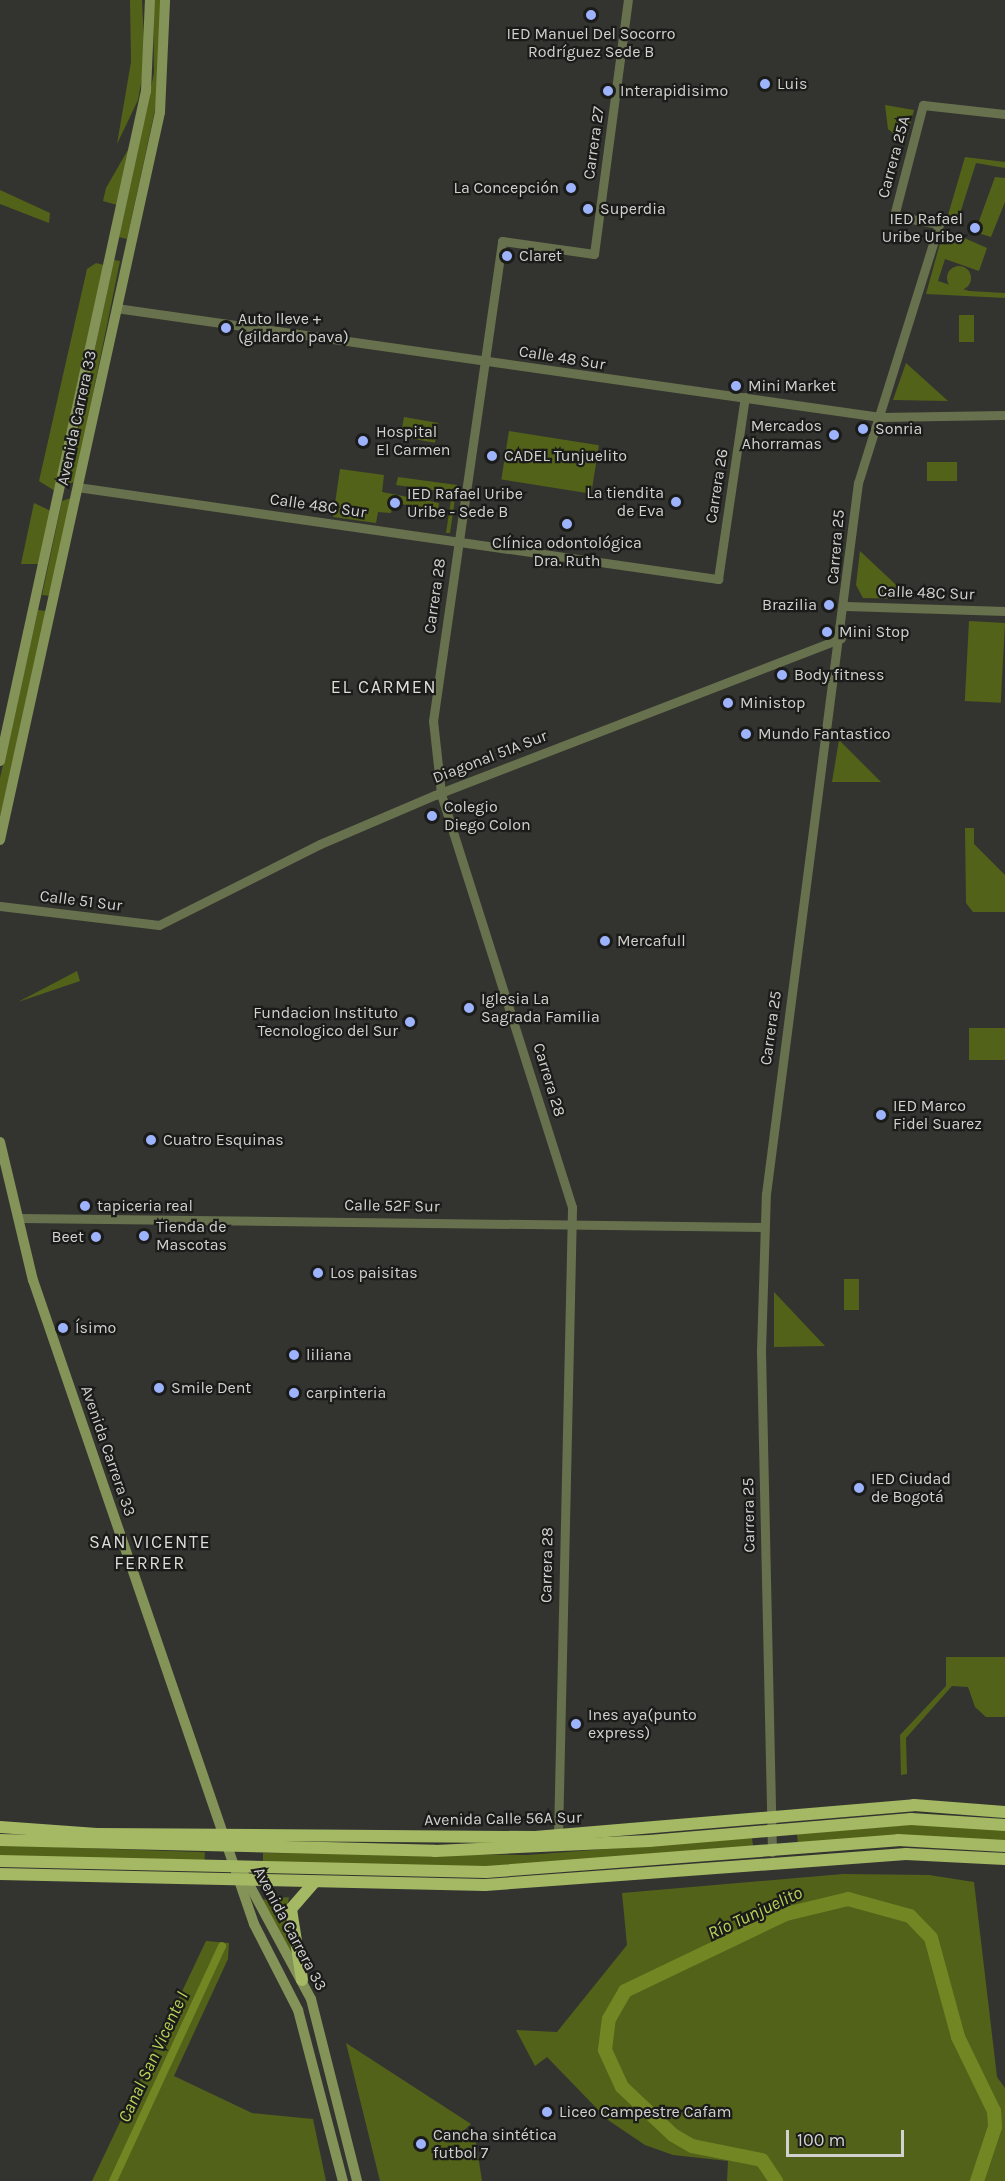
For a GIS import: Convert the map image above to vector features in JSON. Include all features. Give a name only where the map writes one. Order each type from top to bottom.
[{"type":"highway","name":"Avenida Calle 56A Sur","points":[[0,1840],[51,1845],[388,1850],[649,1841],[891,1806],[1005,1812]]},
{"type":"highway","points":[[891,1806],[925,1819]]},
{"type":"highway","name":"Avenida Calle 56A Sur","points":[[0,1827],[97,1834],[558,1836],[679,1826],[925,1819],[1005,1825]]},
{"type":"highway","points":[[649,1841],[679,1826]]},
{"type":"highway","points":[[51,1845],[97,1834]]},
{"type":"highway","points":[[352,1836],[388,1850]]},
{"type":"highway","points":[[0,1861],[116,1867],[486,1872],[644,1862],[911,1840],[1005,1846]]},
{"type":"highway","points":[[0,1874],[91,1880],[409,1884],[593,1879],[906,1854],[1005,1859]]},
{"type":"highway","points":[[593,1879],[644,1862]]},
{"type":"highway","points":[[91,1880],[116,1867]]},
{"type":"highway","points":[[380,1871],[409,1884]]},
{"type":"highway","points":[[302,1980],[291,1909],[314,1883]]},
{"type":"main road","name":"Avenida Carrera 33","points":[[0,761],[148,82],[150,0]]},
{"type":"main road","name":"Avenida Carrera 33","points":[[0,840],[163,94],[165,0]]},
{"type":"main road","points":[[58,496],[77,487]]},
{"type":"main road","name":"Avenida Carrera 33","points":[[0,1142],[33,1280],[222,1835],[243,1883],[257,1931],[289,1988],[305,2033],[343,2181]]},
{"type":"main road","name":"Avenida Carrera 33","points":[[243,1883],[302,1980],[313,2007],[357,2181]]},
{"type":"main road","points":[[289,1988],[313,2007]]},
{"type":"main road","points":[[305,2033],[319,2029]]},
{"type":"street","name":"Carrera 27","points":[[502,241],[594,254],[628,0]]},
{"type":"street","name":"Carrera 25A","points":[[939,224],[894,216],[923,105],[1005,114]]},
{"type":"street","name":"Carrera 25","points":[[772,1852],[764,1227],[772,1126],[846,606],[858,483],[939,224]]},
{"type":"street","name":"Carrera 28","points":[[502,241],[482,361],[433,722],[441,793],[569,1195],[572,1225],[558,1836]]},
{"type":"street","name":"Calle 48 Sur","points":[[116,308],[880,417],[1005,415]]},
{"type":"street","name":"Carrera 26","points":[[718,579],[745,397]]},
{"type":"street","name":"Calle 48C Sur","points":[[77,487],[718,579]]},
{"type":"street","name":"Calle 48C Sur","points":[[846,606],[1005,611]]},
{"type":"street","name":"Diagonal 51A Sur","points":[[159,925],[320,844],[441,793],[841,639]]},
{"type":"street","name":"Calle 51 Sur","points":[[0,906],[159,925]]},
{"type":"street","name":"Calle 52F Sur","points":[[20,1218],[764,1227]]},
{"type":"green space","points":[[130,0],[142,0],[145,62],[138,100],[117,144],[131,62]]},
{"type":"green space","points":[[153,0],[162,0],[161,82],[127,239],[119,237],[154,73]]},
{"type":"green space","points":[[885,105],[914,110],[905,143],[888,129]]},
{"type":"green space","points":[[129,148],[117,205],[103,201],[106,188]]},
{"type":"green space","points":[[965,157],[1005,162],[1005,168],[976,163],[956,226],[946,222]]},
{"type":"green space","points":[[995,177],[1005,178],[1005,202],[991,237],[975,232]]},
{"type":"green space","points":[[0,190],[50,213],[49,223],[0,204]]},
{"type":"green space","points":[[944,229],[987,248],[979,271],[945,259],[938,281],[969,291],[1005,293],[1005,298],[926,294]]},
{"type":"green space","points":[[114,260],[120,261],[75,482],[66,484]]},
{"type":"green space","points":[[96,263],[104,265],[55,491],[39,481],[87,269]]},
{"type":"green space","points":[[959,266],[968,269],[971,278],[968,287],[959,290],[950,287],[947,278],[950,269]]},
{"type":"green space","points":[[959,315],[974,315],[974,342],[959,342]]},
{"type":"green space","points":[[906,363],[948,401],[893,400]]},
{"type":"green space","points":[[404,417],[438,423],[435,443],[401,437]]},
{"type":"green space","points":[[509,431],[599,445],[591,494],[501,479]]},
{"type":"green space","points":[[927,462],[957,462],[957,481],[927,481]]},
{"type":"green space","points":[[340,469],[384,475],[382,492],[439,503],[437,519],[428,518],[429,508],[393,503],[391,513],[378,512],[376,523],[333,517]]},
{"type":"green space","points":[[398,477],[457,485],[450,533],[446,533],[452,493],[396,485]]},
{"type":"green space","points":[[71,498],[51,596],[42,595],[62,501]]},
{"type":"green space","points":[[34,503],[51,511],[40,564],[21,564]]},
{"type":"green space","points":[[860,551],[911,599],[863,598],[856,585]]},
{"type":"green space","points":[[38,610],[46,611],[0,818],[0,778]]},
{"type":"green space","points":[[969,621],[1005,623],[1001,703],[965,701]]},
{"type":"green space","points":[[839,740],[881,782],[832,782]]},
{"type":"green space","points":[[965,828],[974,828],[974,844],[1005,875],[1005,912],[973,912],[966,903]]},
{"type":"green space","points":[[77,971],[80,981],[18,1002]]},
{"type":"green space","points":[[969,1028],[1005,1028],[1005,1060],[969,1060]]},
{"type":"green space","points":[[844,1279],[859,1279],[859,1310],[844,1310]]},
{"type":"green space","points":[[774,1292],[825,1346],[774,1347]]},
{"type":"green space","points":[[946,1657],[1005,1657],[1005,1717],[986,1717],[975,1707],[968,1687],[952,1686],[906,1738],[907,1774],[901,1775],[900,1735],[946,1686]]},
{"type":"green space","points":[[933,1823],[1005,1830],[1005,1842],[798,1846],[797,1834]]},
{"type":"green space","points":[[752,1838],[753,1846],[484,1867],[263,1866],[263,1853],[527,1855]]},
{"type":"green space","points":[[0,1845],[205,1852],[204,1864],[0,1857]]},
{"type":"green space","points":[[843,1874],[929,1875],[974,1882],[997,2077],[1005,2088],[1005,2181],[727,2181],[728,2161],[673,2155],[645,2145],[608,2120],[547,2057],[535,2066],[516,2030],[557,2032],[627,1945],[622,1893]]},
{"type":"green space","points":[[289,1897],[285,1918],[294,1959],[261,1900]]},
{"type":"green space","points":[[206,1941],[229,1943],[228,1959],[174,2076],[252,2113],[313,2119],[326,2181],[92,2181]]},
{"type":"green space","points":[[346,2043],[471,2124],[461,2133],[476,2142],[482,2181],[380,2181]]},
{"type":"waterway","name":"Río Tunjuelito","points":[[776,2181],[762,2160],[692,2146],[673,2135],[622,2087],[605,2050],[609,2019],[625,1991],[786,1914],[848,1899],[910,1916],[931,1938],[958,2037],[994,2111],[995,2127],[977,2181]]},
{"type":"waterway","name":"Canal San Vicente I","points":[[113,2181],[222,1946]]},
{"type":"place","name":"IED Manuel Del Socorro Rodríguez Sede B","points":[[591,15]]},
{"type":"place","name":"Luis","points":[[765,84]]},
{"type":"place","name":"Interapidisimo","points":[[608,91]]},
{"type":"place","name":"La Concepción","points":[[571,188]]},
{"type":"place","name":"Superdia","points":[[588,209]]},
{"type":"place","name":"IED Rafael Uribe Uribe","points":[[975,228]]},
{"type":"place","name":"Claret","points":[[507,256]]},
{"type":"place","name":"Auto lleve + (gildardo pava)","points":[[226,328]]},
{"type":"place","name":"Mini Market","points":[[736,386]]},
{"type":"place","name":"Sonria","points":[[863,429]]},
{"type":"place","name":"Mercados Ahorramas","points":[[834,435]]},
{"type":"place","name":"Hospital El Carmen","points":[[363,441]]},
{"type":"place","name":"CADEL Tunjuelito","points":[[492,456]]},
{"type":"place","name":"La tiendita de Eva","points":[[676,502]]},
{"type":"place","name":"IED Rafael Uribe Uribe - Sede B","points":[[395,503]]},
{"type":"place","name":"Clínica odontológica Dra. Ruth","points":[[567,524]]},
{"type":"place","name":"Brazilia","points":[[829,605]]},
{"type":"place","name":"Mini Stop","points":[[827,632]]},
{"type":"place","name":"Body fitness","points":[[782,675]]},
{"type":"place","name":"Ministop","points":[[728,703]]},
{"type":"place","name":"Mundo Fantastico","points":[[746,734]]},
{"type":"place","name":"Colegio Diego Colon","points":[[432,816]]},
{"type":"place","name":"Mercafull","points":[[605,941]]},
{"type":"place","name":"Iglesia La Sagrada Familia","points":[[469,1008]]},
{"type":"place","name":"Fundacion Instituto Tecnologico del Sur","points":[[410,1022]]},
{"type":"place","name":"IED Marco Fidel Suarez","points":[[881,1115]]},
{"type":"place","name":"Cuatro Esquinas","points":[[151,1140]]},
{"type":"place","name":"tapiceria real","points":[[85,1206]]},
{"type":"place","name":"Tienda de Mascotas","points":[[144,1236]]},
{"type":"place","name":"Beet","points":[[96,1237]]},
{"type":"place","name":"Los paisitas","points":[[318,1273]]},
{"type":"place","name":"Ísimo","points":[[63,1328]]},
{"type":"place","name":"liliana","points":[[294,1355]]},
{"type":"place","name":"Smile Dent","points":[[159,1388]]},
{"type":"place","name":"carpinteria","points":[[294,1393]]},
{"type":"place","name":"IED Ciudad de Bogotá","points":[[859,1488]]},
{"type":"place","name":"Ines aya(punto express)","points":[[576,1724]]},
{"type":"place","name":"Liceo Campestre Cafam","points":[[547,2112]]},
{"type":"place","name":"Cancha sintética futbol 7","points":[[421,2144]]},
{"type":"district","name":"EL CARMEN","points":[[384,687]]},
{"type":"district","name":"SAN VICENTE FERRER","points":[[150,1553]]}]
